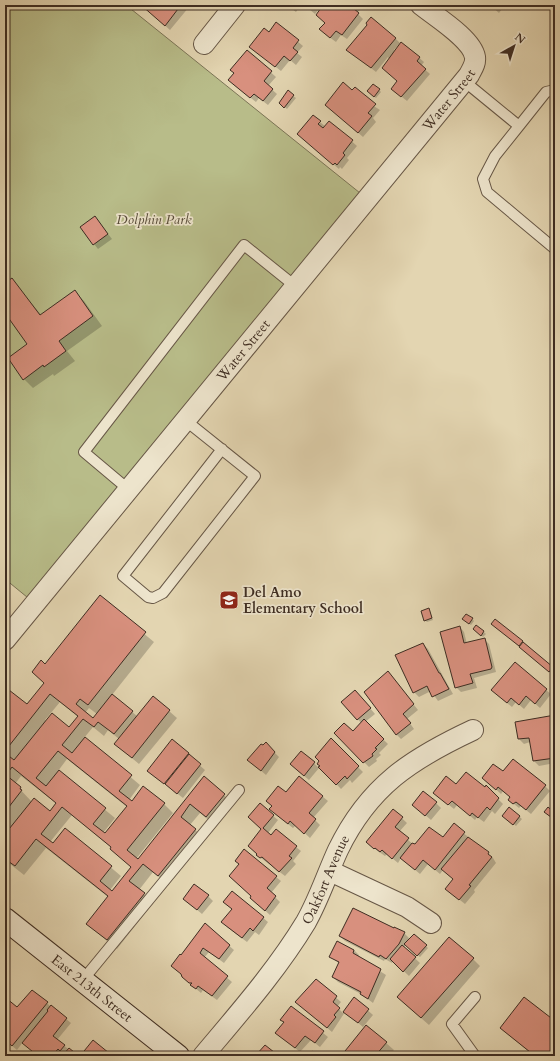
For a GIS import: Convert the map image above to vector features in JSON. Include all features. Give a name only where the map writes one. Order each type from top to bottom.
[{"type":"street","points":[[204,44],[235,5]]},
{"type":"street","name":"Water Street","points":[[5,640],[464,81],[474,66],[475,58],[472,48],[466,41],[421,5]]},
{"type":"street","name":"Oakfort Avenue","points":[[203,1056],[265,981],[286,952],[306,921],[349,830],[377,793],[393,776],[412,762],[436,747],[473,730]]},
{"type":"street","points":[[330,871],[407,907],[431,923]]},
{"type":"street","name":"East 213th Street","points":[[5,919],[82,982],[178,1056]]},
{"type":"lane","points":[[464,81],[519,126]]},
{"type":"lane","points":[[555,90],[546,92],[495,156],[483,179],[487,192],[555,249]]},
{"type":"lane","points":[[128,489],[84,452],[244,245],[296,286]]},
{"type":"lane","points":[[186,420],[222,449],[255,476],[163,593],[153,598],[142,593],[123,576],[222,449]]},
{"type":"lane","points":[[82,982],[239,790]]},
{"type":"lane","points":[[475,997],[452,1024],[475,1056]]},
{"type":"green space","name":"Dolphin Park","points":[[5,5],[126,5],[365,197],[33,602],[5,579]]},
{"type":"building","points":[[141,5],[181,5],[165,26]]},
{"type":"building","points":[[323,5],[355,5],[353,8],[359,13],[342,35],[336,31],[330,38],[319,29],[325,23],[316,15]]},
{"type":"building","points":[[371,17],[396,38],[371,68],[346,50],[367,25],[366,23]]},
{"type":"building","points":[[276,22],[299,40],[293,48],[298,52],[290,61],[284,56],[275,67],[249,47],[264,28],[269,32]]},
{"type":"building","points":[[401,42],[420,57],[417,61],[426,69],[401,97],[391,89],[397,81],[382,68]]},
{"type":"building","points":[[247,50],[272,71],[264,81],[273,89],[263,101],[254,94],[250,98],[228,80],[234,73],[230,70]]},
{"type":"building","points":[[343,82],[352,90],[355,87],[376,104],[368,113],[372,116],[358,133],[325,105]]},
{"type":"building","points":[[373,84],[380,89],[374,97],[367,91]]},
{"type":"building","points":[[288,90],[294,95],[284,108],[279,103]]},
{"type":"building","points":[[313,115],[321,121],[318,124],[323,128],[329,121],[353,140],[343,153],[345,155],[337,165],[335,163],[333,165],[297,134]]},
{"type":"building","points":[[95,216],[108,234],[93,245],[80,227]]},
{"type":"building","points":[[12,278],[40,315],[75,290],[93,316],[59,341],[66,351],[44,367],[43,365],[23,380],[8,358],[27,344],[5,313],[5,283]]},
{"type":"building","points":[[100,595],[146,632],[88,705],[80,699],[76,704],[93,718],[112,694],[133,711],[114,734],[98,722],[94,727],[83,719],[62,745],[72,753],[85,737],[132,775],[119,791],[132,801],[143,786],[165,803],[127,850],[138,859],[204,776],[225,794],[206,817],[190,804],[181,817],[196,829],[158,876],[143,864],[129,881],[145,893],[107,940],[86,924],[108,896],[36,839],[15,866],[5,859],[5,834],[34,798],[50,811],[56,803],[12,767],[6,775],[21,787],[20,789],[22,790],[5,812],[5,765],[7,763],[5,753],[14,760],[52,713],[69,727],[78,716],[50,694],[5,751],[5,695],[9,690],[27,704],[44,683],[32,672],[41,660],[45,664]],"holes":[[[58,751],[127,806],[105,833],[93,824],[106,808],[59,770],[46,786],[36,778]],[[62,807],[111,847],[110,849],[131,867],[112,891],[100,881],[112,866],[65,828],[53,843],[41,834]]]},
{"type":"building","points":[[429,608],[432,618],[424,621],[421,611]]},
{"type":"building","points":[[466,614],[473,618],[469,624],[462,619]]},
{"type":"building","points":[[495,619],[523,641],[519,646],[491,624]]},
{"type":"building","points":[[476,625],[484,631],[481,636],[473,629]]},
{"type":"building","points":[[460,626],[464,643],[485,638],[492,667],[491,669],[470,674],[473,683],[455,688],[440,632]]},
{"type":"building","points":[[523,642],[553,667],[549,672],[519,647]]},
{"type":"building","points":[[423,643],[449,689],[432,697],[427,686],[413,693],[395,655]]},
{"type":"building","points":[[515,662],[547,689],[535,704],[526,696],[519,705],[511,698],[507,703],[491,690]]},
{"type":"building","points":[[388,671],[414,704],[403,714],[411,723],[396,735],[364,692]]},
{"type":"building","points":[[355,690],[371,708],[357,720],[341,702]]},
{"type":"building","points":[[153,696],[170,710],[132,758],[114,744]]},
{"type":"building","points":[[555,715],[555,758],[533,761],[529,738],[518,739],[515,722]]},
{"type":"building","points":[[364,719],[384,739],[375,748],[377,749],[372,754],[373,756],[363,763],[334,733],[344,723],[353,731]]},
{"type":"building","points":[[331,738],[359,766],[347,779],[345,776],[336,785],[318,767],[320,766],[317,764],[319,761],[315,757]]},
{"type":"building","points":[[172,739],[189,753],[164,784],[147,771]]},
{"type":"building","points":[[266,742],[275,752],[261,771],[247,760],[261,744],[263,745]]},
{"type":"building","points":[[301,751],[315,762],[304,776],[290,764]]},
{"type":"building","points":[[189,754],[201,764],[177,794],[165,784]]},
{"type":"building","points":[[513,759],[546,785],[526,810],[516,802],[513,804],[508,800],[510,797],[498,787],[496,790],[482,778],[493,764],[503,771]]},
{"type":"building","points":[[466,772],[485,787],[486,785],[499,798],[490,810],[487,807],[478,818],[472,813],[470,816],[452,801],[448,805],[433,793],[446,776],[456,784]]},
{"type":"building","points":[[299,776],[323,796],[309,813],[316,819],[304,834],[290,821],[288,824],[269,809],[272,806],[266,801],[278,786],[286,792]]},
{"type":"building","points":[[423,791],[437,802],[425,816],[412,805]]},
{"type":"building","points":[[260,803],[274,815],[263,828],[271,835],[276,829],[297,846],[289,856],[292,858],[279,872],[262,857],[260,858],[256,855],[257,854],[248,846],[261,829],[248,817]]},
{"type":"building","points":[[509,807],[520,816],[513,825],[502,816]]},
{"type":"building","points":[[548,807],[555,813],[555,820],[544,812]]},
{"type":"building","points":[[393,809],[403,817],[395,827],[409,838],[392,859],[382,850],[380,852],[375,848],[374,849],[366,842]]},
{"type":"building","points":[[454,823],[465,832],[435,870],[423,860],[415,870],[400,858],[412,843],[415,844],[429,827],[443,837]]},
{"type":"building","points":[[468,837],[489,852],[488,854],[492,857],[459,900],[445,889],[453,879],[441,869]]},
{"type":"building","points":[[244,849],[277,876],[267,888],[276,896],[265,911],[229,876],[239,864],[235,861]]},
{"type":"building","points":[[194,884],[209,895],[197,910],[183,899]]},
{"type":"building","points":[[232,891],[264,917],[253,931],[250,928],[242,938],[221,922],[232,909],[223,902]]},
{"type":"building","points":[[353,908],[405,932],[399,944],[386,959],[380,955],[379,957],[339,936]]},
{"type":"building","points":[[205,923],[230,945],[219,959],[203,948],[200,953],[228,976],[212,996],[198,986],[196,989],[190,985],[192,983],[189,983],[171,966]]},
{"type":"building","points":[[414,934],[427,945],[417,956],[404,944]]},
{"type":"building","points":[[449,937],[474,958],[421,1018],[397,997]]},
{"type":"building","points":[[337,941],[354,950],[353,953],[381,969],[368,999],[360,994],[361,992],[332,977],[339,962],[329,957]]},
{"type":"building","points":[[402,945],[416,957],[403,972],[390,959]]},
{"type":"building","points":[[316,979],[337,996],[333,1002],[340,1008],[334,1015],[336,1017],[327,1028],[295,1002]]},
{"type":"building","points":[[32,990],[48,1002],[12,1046],[5,1040],[5,999],[6,998],[17,1007]]},
{"type":"building","points":[[354,997],[369,1009],[358,1023],[343,1012]]},
{"type":"building","points":[[524,997],[555,1021],[555,1056],[535,1056],[500,1028]]},
{"type":"building","points":[[51,1005],[67,1018],[53,1036],[65,1045],[60,1051],[58,1049],[52,1056],[38,1056],[22,1043],[48,1011],[47,1010]]},
{"type":"building","points":[[291,1006],[324,1031],[315,1043],[305,1036],[295,1048],[275,1033],[284,1022],[280,1020]]},
{"type":"building","points":[[366,1025],[387,1042],[375,1056],[341,1056]]},
{"type":"building","points":[[93,1040],[109,1053],[106,1056],[80,1056]]},
{"type":"building","points":[[265,1045],[279,1056],[251,1056],[253,1053],[256,1055]]},
{"type":"building","points":[[69,1048],[79,1056],[62,1056]]},
{"type":"building","points":[[312,1051],[318,1056],[308,1056]]},
{"type":"place","name":"Del Amo Elementary School","points":[[229,600]]}]
